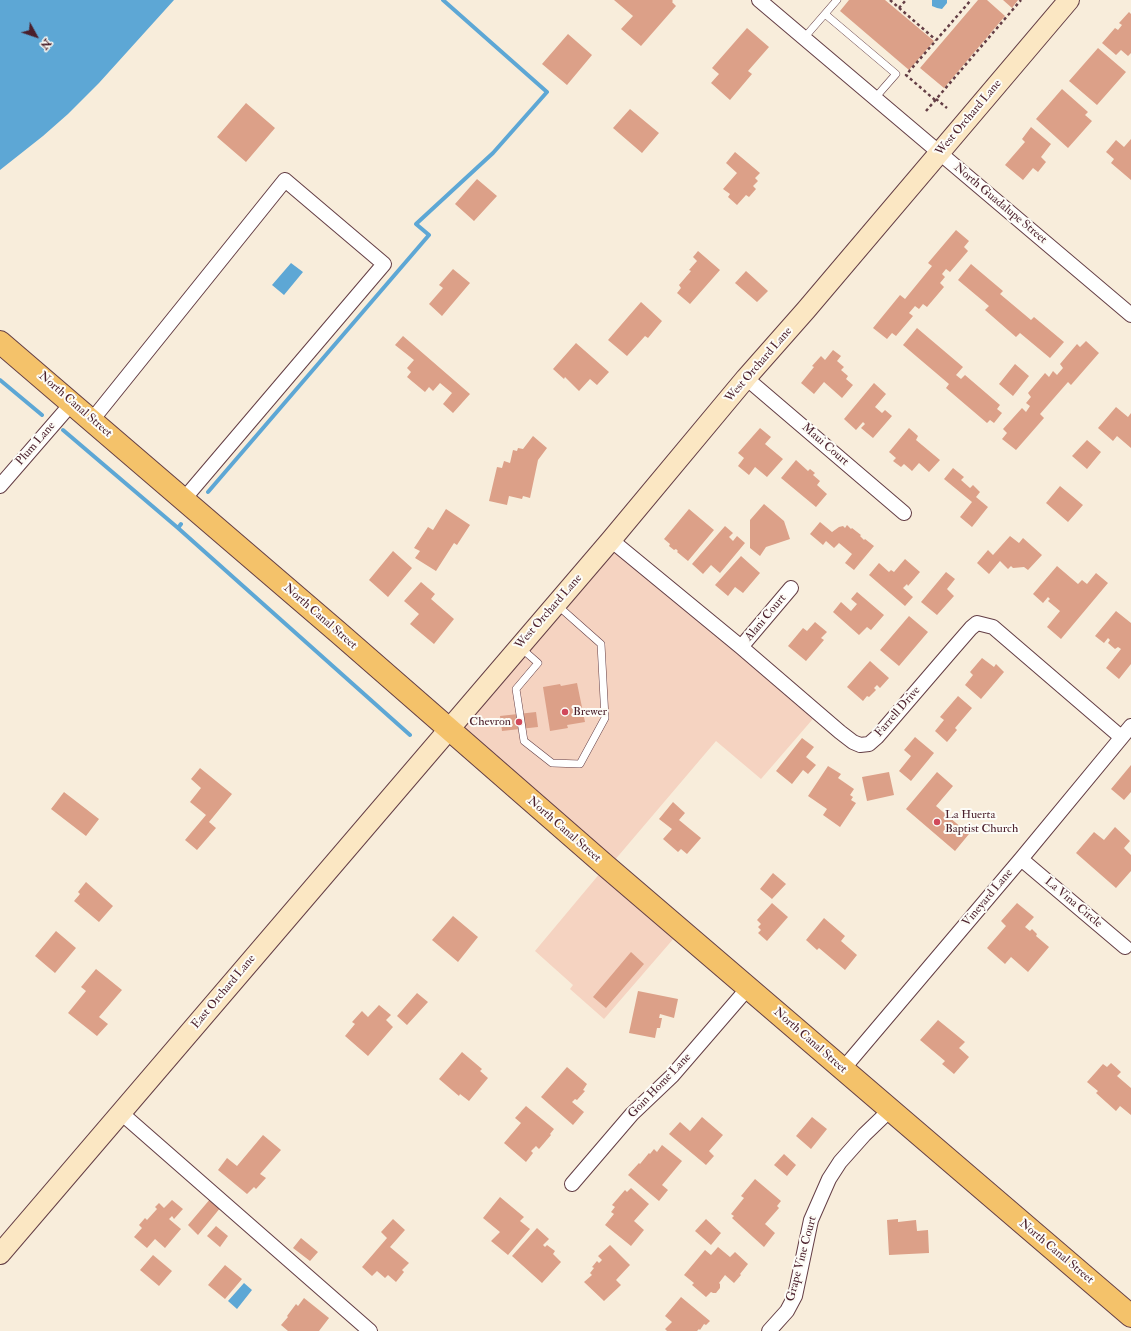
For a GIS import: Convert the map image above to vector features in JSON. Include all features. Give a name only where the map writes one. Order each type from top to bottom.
[{"type":"main road","name":"North Canal Street","points":[[0,342],[184,498],[608,868],[1131,1316]]},
{"type":"street","name":"North Guadalupe Street","points":[[759,0],[1131,315]]},
{"type":"street","name":"West Orchard Lane","points":[[449,730],[519,646],[611,540],[746,378],[806,310],[1069,0]]},
{"type":"street","points":[[92,420],[285,180],[379,259],[384,264],[184,498]]},
{"type":"street","name":"Maui Court","points":[[746,378],[904,513]]},
{"type":"street","name":"Plum Lane","points":[[0,486],[72,403]]},
{"type":"street","name":"Farrell Drive","points":[[611,540],[741,647],[849,739],[860,745],[869,744],[877,737],[971,628],[977,623],[992,627],[1121,737]]},
{"type":"street","name":"Alani Court","points":[[741,647],[791,588]]},
{"type":"street","name":"Vineyard Lane","points":[[843,1070],[1131,726]]},
{"type":"street","name":"East Orchard Lane","points":[[0,1254],[120,1112],[449,730]]},
{"type":"street","name":"La Vina Circle","points":[[1021,859],[1125,947]]},
{"type":"street","name":"Goin Home Lane","points":[[572,1184],[632,1114],[672,1076],[748,988]]},
{"type":"street","name":"Grape Vine Court","points":[[769,1331],[787,1311],[795,1296],[811,1220],[829,1179],[840,1162],[864,1135],[890,1110]]},
{"type":"street","points":[[120,1112],[370,1331]]},
{"type":"lane","points":[[804,38],[837,0]]},
{"type":"lane","points":[[825,14],[896,74],[875,98]]},
{"type":"lane","points":[[519,646],[538,663],[516,689],[524,741],[552,763],[580,764],[605,718],[601,644],[556,604]]},
{"type":"path","points":[[890,0],[936,40]]},
{"type":"path","points":[[899,8],[906,0]]},
{"type":"path","points":[[947,108],[935,100],[906,75],[971,0]]},
{"type":"path","points":[[926,111],[1021,0]]},
{"type":"shaded area","points":[[611,540],[818,713],[761,779],[716,741],[608,868],[681,930],[604,1019],[570,989],[573,985],[535,951],[606,866],[449,730]]},
{"type":"water","points":[[0,0],[174,0],[99,83],[68,114],[0,170]]},
{"type":"water","points":[[932,0],[947,0],[947,3],[942,9],[937,8],[932,6]]},
{"type":"water","points":[[291,263],[303,272],[284,295],[272,285]]},
{"type":"water","points":[[244,1283],[252,1290],[237,1309],[228,1301]]},
{"type":"building","points":[[614,0],[672,0],[676,6],[641,46],[621,29],[633,16]]},
{"type":"building","points":[[849,0],[885,0],[934,41],[909,70],[840,11]]},
{"type":"building","points":[[978,0],[987,0],[1005,16],[944,88],[920,68]]},
{"type":"building","points":[[1003,0],[1018,0],[1012,8]]},
{"type":"building","points":[[1129,12],[1131,14],[1131,53],[1128,56],[1121,50],[1116,55],[1102,43],[1115,28],[1118,30],[1122,25],[1119,23]]},
{"type":"building","points":[[747,28],[769,47],[748,71],[752,74],[730,100],[711,83],[719,74],[712,68]]},
{"type":"building","points":[[568,34],[592,55],[567,85],[542,64]]},
{"type":"building","points":[[1098,48],[1126,72],[1097,105],[1069,81]]},
{"type":"building","points":[[1062,89],[1088,112],[1085,115],[1092,121],[1068,148],[1036,119]]},
{"type":"building","points":[[246,103],[275,128],[246,162],[217,137]]},
{"type":"building","points":[[630,109],[659,133],[642,153],[613,128]]},
{"type":"building","points":[[1031,127],[1051,144],[1041,157],[1046,162],[1038,172],[1033,168],[1023,180],[1005,165],[1025,142],[1022,139]]},
{"type":"building","points":[[1131,139],[1131,180],[1111,163],[1114,159],[1106,152],[1116,140],[1124,147]]},
{"type":"building","points":[[735,152],[760,173],[755,178],[758,181],[753,186],[756,189],[749,197],[746,195],[737,205],[728,197],[730,194],[723,189],[737,173],[726,163]]},
{"type":"building","points":[[477,179],[497,196],[474,221],[455,204]]},
{"type":"building","points":[[956,230],[969,241],[964,247],[968,251],[950,272],[946,269],[942,274],[945,277],[940,283],[944,287],[927,307],[923,304],[919,309],[915,306],[909,313],[913,316],[896,336],[892,333],[887,339],[873,328],[900,295],[905,299],[932,266],[928,263]]},
{"type":"building","points":[[698,251],[720,270],[690,304],[677,293],[681,288],[679,285],[697,261],[693,257]]},
{"type":"building","points":[[971,264],[1003,291],[1000,294],[1031,320],[1034,317],[1064,342],[1050,358],[1020,333],[1016,337],[985,310],[989,306],[958,280]]},
{"type":"building","points":[[453,269],[470,283],[442,316],[429,304],[443,288],[439,285]]},
{"type":"building","points":[[746,271],[768,291],[757,302],[735,283]]},
{"type":"building","points":[[641,302],[662,321],[648,338],[645,336],[627,356],[608,340]]},
{"type":"building","points":[[917,328],[963,367],[956,375],[961,379],[965,375],[1000,405],[997,409],[1002,413],[994,423],[990,420],[987,423],[946,388],[949,384],[903,345]]},
{"type":"building","points":[[403,336],[470,394],[453,413],[443,404],[452,393],[440,383],[433,391],[429,387],[425,392],[407,377],[411,372],[407,368],[414,360],[395,345]]},
{"type":"building","points":[[1086,341],[1099,353],[1071,385],[1068,382],[1040,414],[1044,418],[1016,450],[1002,439],[1007,433],[1003,429],[1022,408],[1026,412],[1030,406],[1026,403],[1031,397],[1028,393],[1045,373],[1049,377],[1053,371],[1057,375],[1063,368],[1060,364],[1077,344],[1080,347]]},
{"type":"building","points":[[576,343],[609,372],[597,385],[590,379],[579,391],[565,377],[564,379],[553,369]]},
{"type":"building","points":[[833,350],[841,356],[837,361],[844,367],[841,370],[848,376],[846,379],[853,385],[842,398],[824,382],[814,394],[801,383],[814,367],[812,366],[821,356],[825,360]]},
{"type":"building","points":[[1015,364],[1029,376],[1013,396],[999,384]]},
{"type":"building","points":[[874,383],[886,394],[875,407],[882,413],[885,410],[892,416],[873,438],[861,428],[865,424],[863,422],[856,430],[844,419]]},
{"type":"building","points":[[1116,407],[1128,417],[1131,413],[1131,448],[1117,436],[1113,441],[1098,428]]},
{"type":"building","points":[[760,428],[771,437],[765,444],[783,459],[767,477],[755,467],[749,475],[738,466],[744,458],[738,453]]},
{"type":"building","points":[[909,428],[918,436],[916,440],[940,460],[929,472],[919,463],[912,471],[904,464],[901,467],[893,461],[896,458],[889,452]]},
{"type":"building","points":[[533,436],[547,448],[538,460],[530,498],[523,496],[522,499],[509,496],[507,505],[489,501],[497,467],[502,468],[504,461],[510,463],[513,450],[517,451],[518,448],[523,449]]},
{"type":"building","points":[[1087,440],[1101,452],[1087,469],[1072,456]]},
{"type":"building","points":[[796,460],[808,471],[810,469],[815,473],[813,475],[820,481],[817,485],[827,494],[816,507],[781,478]]},
{"type":"building","points":[[953,468],[964,477],[961,480],[970,488],[973,485],[980,492],[976,497],[988,507],[972,527],[960,517],[972,502],[944,479]]},
{"type":"building","points":[[1060,486],[1083,505],[1068,522],[1046,503]]},
{"type":"building","points":[[764,504],[784,521],[790,539],[766,547],[760,556],[750,548],[750,520]]},
{"type":"building","points":[[446,509],[470,525],[457,545],[454,543],[436,571],[415,558],[420,551],[414,548],[428,527],[433,530]]},
{"type":"building","points":[[689,509],[714,530],[688,561],[677,552],[678,551],[676,549],[674,550],[669,546],[670,544],[664,539]]},
{"type":"building","points":[[820,522],[832,532],[839,527],[843,526],[845,528],[847,525],[861,535],[860,536],[864,540],[865,539],[874,546],[854,570],[845,563],[852,554],[839,543],[834,548],[826,541],[823,545],[810,534]]},
{"type":"building","points":[[725,526],[733,533],[729,537],[733,541],[737,536],[745,543],[720,573],[711,565],[703,574],[692,564]]},
{"type":"building","points":[[1010,536],[1019,543],[1023,538],[1042,555],[1028,570],[1024,567],[1013,568],[1011,566],[1008,569],[1000,561],[989,574],[977,563],[988,550],[993,555]]},
{"type":"building","points":[[393,551],[412,568],[388,597],[369,580]]},
{"type":"building","points":[[741,556],[760,573],[743,593],[735,587],[728,596],[715,585]]},
{"type":"building","points":[[905,559],[920,572],[908,586],[907,584],[903,588],[913,597],[905,606],[869,575],[879,563],[889,572],[891,570],[894,572]]},
{"type":"building","points":[[1057,566],[1078,584],[1082,580],[1087,584],[1096,573],[1108,583],[1061,639],[1047,627],[1060,611],[1048,601],[1050,599],[1048,597],[1043,603],[1033,594]]},
{"type":"building","points":[[946,572],[955,579],[947,589],[954,596],[937,615],[921,602]]},
{"type":"building","points":[[421,582],[435,594],[431,599],[454,619],[434,644],[410,624],[419,614],[404,601]]},
{"type":"building","points":[[857,592],[884,615],[871,630],[867,627],[859,635],[833,612],[841,602],[851,611],[857,604],[851,599]]},
{"type":"building","points":[[1116,611],[1131,623],[1131,664],[1119,679],[1106,668],[1121,649],[1118,647],[1115,649],[1108,643],[1110,640],[1108,638],[1104,643],[1095,636]]},
{"type":"building","points":[[909,616],[928,632],[899,666],[880,650]]},
{"type":"building","points":[[815,622],[827,632],[821,638],[824,640],[806,661],[788,646],[803,628],[807,631]]},
{"type":"building","points":[[982,658],[994,667],[996,664],[1004,672],[981,699],[965,685],[973,675],[970,672]]},
{"type":"building","points":[[870,661],[889,678],[880,688],[877,685],[874,688],[876,690],[869,697],[867,696],[863,701],[847,687]]},
{"type":"building","name":"Brewer","points":[[577,683],[585,722],[567,725],[568,728],[550,731],[543,687]]},
{"type":"building","points":[[958,696],[972,708],[955,728],[957,730],[947,742],[935,731],[944,720],[940,717]]},
{"type":"building","name":"Chevron","points":[[536,712],[538,727],[502,731],[500,716]]},
{"type":"building","points":[[915,737],[934,753],[911,781],[899,771],[911,756],[904,750]]},
{"type":"building","points":[[802,738],[814,747],[806,757],[816,765],[808,774],[803,770],[792,784],[776,771]]},
{"type":"building","points":[[1131,765],[1131,792],[1124,800],[1111,789]]},
{"type":"building","points":[[828,766],[841,774],[838,778],[854,789],[850,795],[853,797],[851,800],[856,803],[840,827],[823,815],[827,809],[808,796]]},
{"type":"building","points":[[200,768],[232,794],[209,822],[216,828],[197,850],[185,840],[206,815],[190,802],[201,788],[191,779]]},
{"type":"building","points":[[889,772],[894,795],[867,801],[862,777]]},
{"type":"building","name":"La Huerta Baptist Church","points":[[937,772],[953,786],[936,806],[969,834],[955,851],[906,809]]},
{"type":"building","points":[[64,792],[99,819],[86,836],[51,809]]},
{"type":"building","points":[[673,802],[685,813],[679,820],[701,838],[687,854],[681,849],[678,852],[663,839],[672,829],[659,819]]},
{"type":"building","points":[[1115,827],[1130,841],[1124,848],[1131,855],[1131,871],[1116,888],[1076,853],[1094,832],[1104,840]]},
{"type":"building","points":[[773,873],[786,884],[772,899],[760,889]]},
{"type":"building","points":[[86,882],[113,906],[99,922],[74,901],[80,894],[78,892]]},
{"type":"building","points":[[772,903],[788,917],[767,941],[758,933],[761,930],[758,927],[761,924],[757,920]]},
{"type":"building","points":[[1017,903],[1034,917],[1025,927],[1030,931],[1032,929],[1037,934],[1036,936],[1049,947],[1028,972],[1011,957],[1005,964],[987,948],[1006,926],[1001,921]]},
{"type":"building","points":[[453,916],[478,937],[458,962],[432,940]]},
{"type":"building","points":[[824,918],[845,936],[841,941],[857,955],[845,970],[819,948],[817,950],[806,940]]},
{"type":"building","points":[[56,931],[76,948],[55,973],[35,956]]},
{"type":"building","points":[[631,952],[644,964],[606,1008],[593,997]]},
{"type":"building","points":[[96,969],[122,990],[99,1017],[108,1024],[97,1036],[68,1013],[86,991],[81,987]]},
{"type":"building","points":[[638,991],[678,999],[674,1018],[660,1014],[659,1018],[662,1018],[660,1028],[657,1028],[655,1038],[629,1033]]},
{"type":"building","points":[[417,993],[428,1002],[407,1025],[397,1016]]},
{"type":"building","points":[[379,1005],[391,1015],[386,1020],[393,1027],[368,1056],[345,1036],[355,1024],[352,1022],[362,1011],[368,1017]]},
{"type":"building","points":[[938,1020],[965,1042],[959,1048],[969,1057],[954,1074],[942,1064],[945,1061],[920,1040]]},
{"type":"building","points":[[462,1052],[482,1069],[480,1071],[488,1078],[469,1101],[460,1094],[459,1096],[439,1079]]},
{"type":"building","points":[[1111,1063],[1121,1072],[1117,1076],[1131,1088],[1131,1115],[1120,1106],[1116,1111],[1096,1093],[1098,1091],[1087,1082],[1103,1064],[1107,1067]]},
{"type":"building","points":[[567,1067],[587,1084],[583,1090],[585,1091],[577,1100],[575,1099],[572,1102],[584,1112],[573,1125],[541,1097]]},
{"type":"building","points":[[526,1106],[554,1129],[539,1149],[536,1146],[531,1151],[533,1153],[526,1162],[504,1143],[521,1123],[515,1118]]},
{"type":"building","points":[[702,1117],[723,1135],[709,1151],[714,1156],[706,1165],[669,1134],[680,1122],[690,1131]]},
{"type":"building","points":[[812,1117],[827,1129],[811,1149],[796,1136]]},
{"type":"building","points":[[263,1135],[281,1150],[260,1174],[266,1178],[256,1189],[254,1187],[247,1194],[218,1170],[227,1158],[237,1166]]},
{"type":"building","points":[[662,1145],[682,1161],[662,1185],[668,1190],[659,1201],[628,1175],[649,1153],[650,1154],[654,1149],[657,1152]]},
{"type":"building","points":[[784,1154],[796,1165],[787,1176],[774,1165]]},
{"type":"building","points":[[755,1179],[781,1201],[777,1206],[779,1208],[765,1224],[775,1233],[764,1247],[732,1218],[734,1216],[731,1214],[744,1198],[741,1196]]},
{"type":"building","points":[[631,1188],[649,1204],[634,1221],[644,1230],[631,1246],[605,1225],[614,1214],[611,1212],[615,1207],[612,1205],[625,1190],[627,1192]]},
{"type":"building","points":[[500,1197],[524,1217],[520,1221],[530,1229],[508,1255],[491,1241],[500,1232],[483,1218]]},
{"type":"building","points":[[211,1198],[221,1207],[198,1235],[188,1225]]},
{"type":"building","points":[[172,1200],[183,1209],[174,1219],[172,1216],[169,1219],[181,1229],[165,1248],[155,1239],[147,1248],[134,1237],[142,1228],[139,1225],[145,1218],[147,1220],[157,1209],[155,1207],[159,1203],[164,1208]]},
{"type":"building","points":[[393,1219],[405,1230],[390,1247],[409,1263],[402,1270],[404,1272],[396,1282],[388,1275],[385,1278],[377,1271],[372,1276],[362,1267],[387,1238],[381,1232]]},
{"type":"building","points":[[706,1219],[721,1233],[711,1245],[695,1231]]},
{"type":"building","points":[[898,1219],[898,1222],[916,1220],[917,1231],[928,1230],[929,1253],[889,1255],[887,1220]]},
{"type":"building","points":[[216,1226],[228,1236],[220,1247],[207,1236]]},
{"type":"building","points":[[537,1228],[549,1239],[543,1245],[545,1247],[547,1245],[555,1251],[553,1254],[561,1262],[542,1283],[512,1256]]},
{"type":"building","points":[[301,1238],[318,1252],[310,1261],[293,1248]]},
{"type":"building","points":[[610,1245],[630,1265],[616,1280],[621,1285],[604,1301],[584,1282],[592,1275],[590,1273],[594,1268],[592,1267],[597,1261],[599,1263],[602,1260],[598,1256]]},
{"type":"building","points":[[718,1247],[730,1257],[735,1252],[748,1264],[734,1283],[725,1275],[719,1283],[720,1288],[716,1293],[711,1292],[706,1297],[692,1285],[694,1283],[684,1275],[705,1250],[711,1255]]},
{"type":"building","points":[[153,1255],[172,1271],[159,1286],[140,1270]]},
{"type":"building","points":[[225,1265],[242,1279],[225,1299],[208,1285]]},
{"type":"building","points":[[681,1297],[710,1321],[706,1325],[704,1324],[700,1330],[667,1331],[665,1329],[672,1322],[665,1316]]},
{"type":"building","points":[[304,1298],[329,1318],[319,1331],[288,1331],[281,1325],[296,1304],[298,1306]]},
{"type":"waterway","points":[[208,492],[429,235],[416,224],[493,153],[547,92],[443,0]]},
{"type":"waterway","points":[[0,380],[42,415]]},
{"type":"waterway","points":[[63,430],[178,528],[181,524]]},
{"type":"waterway","points":[[178,528],[410,735]]},
{"type":"place","name":"Brewer","points":[[565,712]]},
{"type":"place","name":"Chevron","points":[[519,722]]},
{"type":"place","name":"La Huerta Baptist Church","points":[[937,822]]}]
